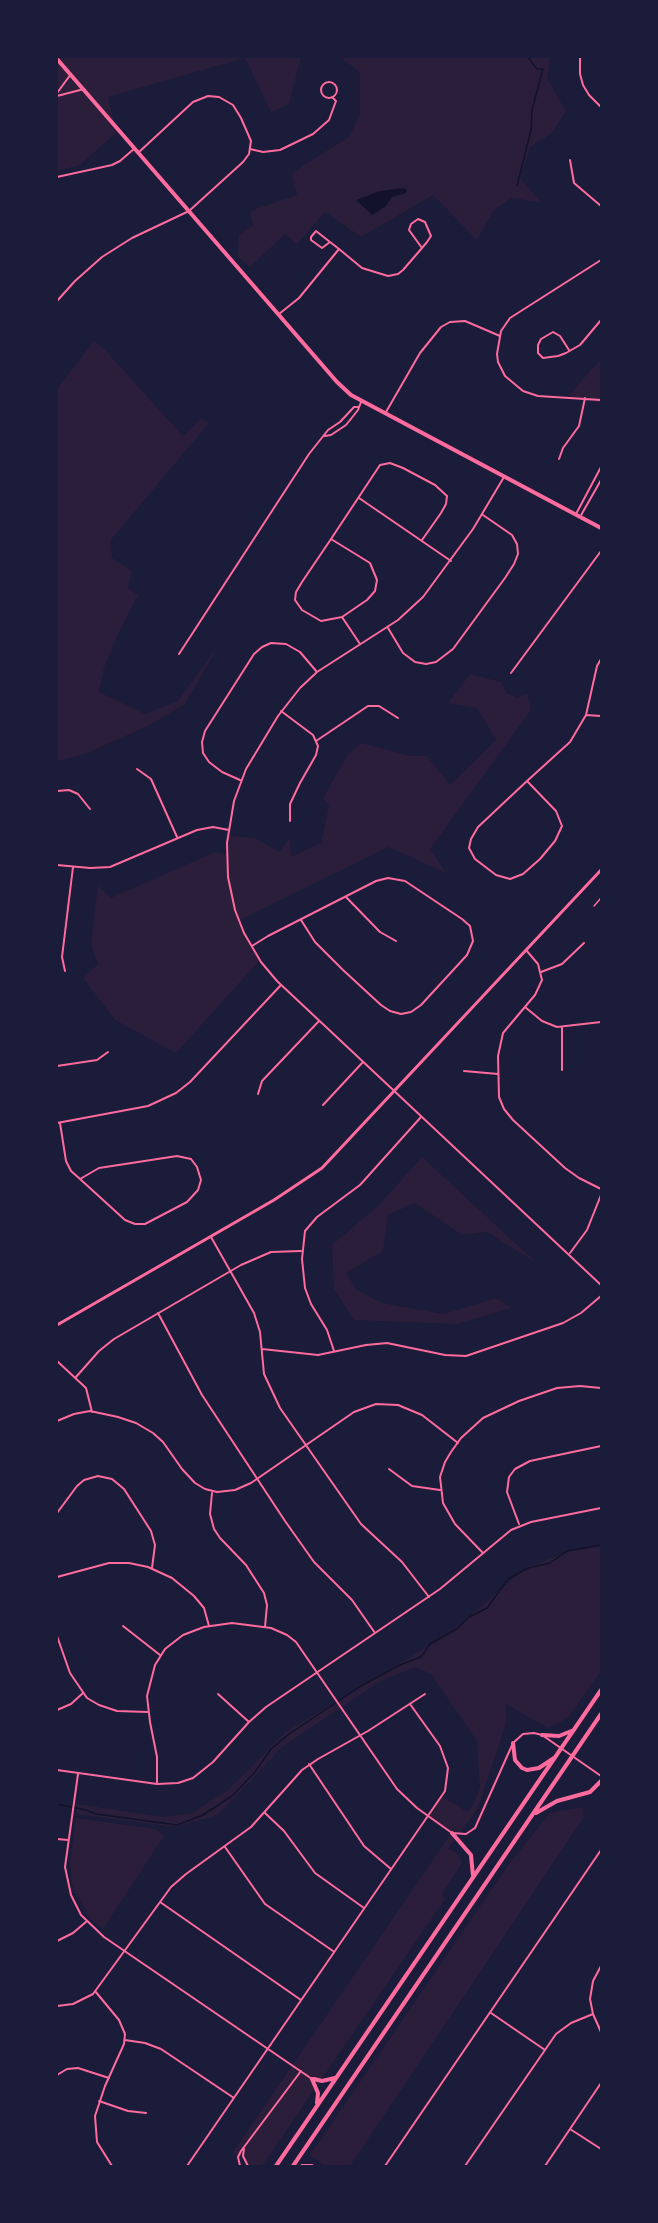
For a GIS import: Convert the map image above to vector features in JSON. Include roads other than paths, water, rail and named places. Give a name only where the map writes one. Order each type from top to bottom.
[{"type":"main road","points":[[57,59],[337,382],[361,402],[601,528]]},
{"type":"main road","points":[[276,2166],[601,1690]]},
{"type":"main road","points":[[292,2166],[601,1714]]},
{"type":"main road","points":[[542,1735],[559,1736],[574,1730]]},
{"type":"main road","points":[[513,1743],[515,1760],[527,1770],[538,1768],[557,1756]]},
{"type":"main road","points":[[531,1818],[550,1804],[590,1792],[601,1781]]},
{"type":"main road","points":[[452,1833],[471,1855],[473,1878]]},
{"type":"main road","points":[[312,2079],[322,2081],[336,2077]]},
{"type":"main road","points":[[312,2079],[318,2093],[317,2106]]},
{"type":"main road","points":[[302,2166],[312,2166]]},
{"type":"street","points":[[580,57],[580,74],[583,85],[588,95],[601,107]]},
{"type":"street","points":[[57,94],[71,74]]},
{"type":"street","points":[[250,149],[267,152],[280,150],[313,134],[329,120],[336,101],[321,92],[326,83],[330,82],[336,86],[336,94],[332,97]]},
{"type":"street","points":[[57,94],[84,89]]},
{"type":"street","points":[[57,301],[102,256],[132,238],[189,211],[243,162],[250,149],[249,136],[236,109],[224,99],[208,96],[193,102],[139,153]]},
{"type":"street","points":[[57,177],[112,165],[135,148]]},
{"type":"street","points":[[570,160],[574,183],[601,206]]},
{"type":"street","points":[[330,242],[322,248],[311,240],[311,237],[316,231],[339,249],[362,268],[392,276],[403,270],[422,248],[431,236],[425,222],[418,219],[411,224],[409,230],[422,248]]},
{"type":"street","points":[[279,314],[299,298],[339,249]]},
{"type":"street","points":[[601,260],[516,313],[505,325],[497,346],[498,362],[505,376],[516,387],[538,396],[601,400]]},
{"type":"street","points":[[569,350],[560,336],[553,332],[540,339],[537,345],[538,353],[543,358],[558,356],[569,350],[583,342],[601,320]]},
{"type":"street","points":[[385,415],[420,353],[441,327],[450,322],[465,321],[500,336]]},
{"type":"street","points":[[559,459],[563,448],[579,426],[585,398]]},
{"type":"street","points":[[325,436],[331,435],[346,425],[358,410],[361,402]]},
{"type":"street","points":[[179,654],[302,463],[328,430],[340,422],[354,407],[358,407]]},
{"type":"street","points":[[331,539],[370,563],[377,580],[375,591],[367,600],[342,617],[321,621],[302,610],[295,600],[296,592],[302,582],[331,539],[359,498],[380,465],[390,463],[403,468],[435,485],[447,496],[446,504],[422,540]]},
{"type":"street","points":[[578,515],[601,467]]},
{"type":"street","points":[[504,477],[483,514],[451,561],[417,603],[387,627],[317,672],[281,711],[254,754],[241,781],[232,809],[228,830],[227,860],[230,885],[238,918],[252,946],[261,962],[281,985],[601,1285]]},
{"type":"street","points":[[578,515],[601,480]]},
{"type":"street","points":[[359,498],[451,561]]},
{"type":"street","points":[[387,627],[404,653],[416,662],[426,664],[436,662],[453,649],[510,571],[518,554],[517,544],[512,535],[483,514]]},
{"type":"street","points":[[511,673],[601,550]]},
{"type":"street","points":[[342,617],[360,644]]},
{"type":"street","points":[[241,781],[222,772],[209,762],[203,753],[202,742],[205,731],[248,663],[262,647],[271,643],[281,643],[296,648],[317,672]]},
{"type":"street","points":[[527,781],[556,811],[562,826],[555,841],[540,859],[523,874],[510,879],[496,875],[475,859],[469,848],[471,839],[478,827],[527,781],[570,742],[586,715],[597,666],[601,659]]},
{"type":"street","points":[[316,741],[368,706],[379,706],[398,718]]},
{"type":"street","points":[[281,711],[310,733],[316,741],[316,755],[290,804],[290,821]]},
{"type":"street","points":[[586,715],[601,716]]},
{"type":"street","points":[[137,768],[151,779],[177,837]]},
{"type":"street","points":[[57,791],[69,790],[78,794],[90,809]]},
{"type":"street","points":[[57,865],[110,867],[177,837],[208,827],[228,830]]},
{"type":"street","points":[[65,971],[62,957],[73,867]]},
{"type":"street","points":[[57,1325],[274,1200],[313,1175],[330,1160],[601,870]]},
{"type":"street","points":[[252,946],[301,920],[382,879],[394,878],[405,881],[470,926],[473,936],[470,951],[416,1009],[406,1013],[395,1013],[381,1005],[330,958],[310,937],[301,920]]},
{"type":"street","points":[[346,897],[380,932],[396,941]]},
{"type":"street","points":[[541,972],[562,964],[584,943]]},
{"type":"street","points":[[526,950],[536,960],[541,972],[541,985],[503,1033],[498,1074],[500,1097],[504,1109],[513,1120],[569,1172],[601,1189]]},
{"type":"street","points":[[80,1179],[104,1167],[177,1156],[187,1157],[194,1162],[201,1180],[192,1199],[155,1220],[140,1224],[125,1220],[71,1171],[66,1161],[58,1123],[148,1106],[176,1093],[281,985]]},
{"type":"street","points":[[525,1007],[547,1024],[562,1028],[601,1022]]},
{"type":"street","points":[[258,1094],[262,1081],[319,1021]]},
{"type":"street","points":[[562,1028],[562,1070]]},
{"type":"street","points":[[57,1066],[97,1060],[108,1052]]},
{"type":"street","points":[[324,1105],[363,1062]]},
{"type":"street","points":[[464,1071],[498,1074]]},
{"type":"street","points":[[334,1352],[327,1330],[306,1294],[302,1251],[304,1236],[311,1224],[360,1185],[422,1117]]},
{"type":"street","points":[[570,1254],[587,1230],[601,1195]]},
{"type":"street","points":[[210,1236],[254,1313],[260,1332],[263,1369],[280,1408],[361,1524],[402,1562],[429,1598]]},
{"type":"street","points":[[76,1377],[103,1347],[230,1271],[265,1254],[302,1251]]},
{"type":"street","points":[[262,1349],[312,1355],[387,1343],[445,1355],[466,1356],[563,1323],[581,1313],[601,1296]]},
{"type":"street","points":[[158,1313],[202,1395],[314,1562],[352,1600],[375,1633]]},
{"type":"street","points":[[57,1361],[76,1377],[88,1392],[92,1412]]},
{"type":"street","points":[[482,1553],[448,1514],[440,1490],[440,1478],[445,1462],[458,1443],[483,1418],[531,1396],[580,1386],[601,1388]]},
{"type":"street","points":[[57,1421],[74,1414],[92,1412],[118,1417],[147,1429],[167,1447],[190,1479],[212,1491],[235,1490],[258,1478],[359,1409],[384,1403],[422,1415],[458,1443]]},
{"type":"street","points":[[520,1526],[507,1492],[509,1477],[515,1468],[530,1461],[601,1446]]},
{"type":"street","points":[[389,1469],[412,1486],[440,1490]]},
{"type":"street","points":[[57,1513],[84,1480],[98,1476],[112,1479],[124,1489],[151,1531],[155,1545],[152,1568]]},
{"type":"street","points":[[212,1491],[210,1514],[214,1529],[246,1565],[264,1593],[267,1605],[265,1627]]},
{"type":"street","points":[[57,1770],[158,1784],[178,1783],[200,1773],[266,1707],[429,1598],[505,1534],[520,1526],[601,1508]]},
{"type":"street","points":[[57,1577],[109,1563],[134,1563],[152,1568],[172,1578],[194,1596],[206,1612],[210,1626]]},
{"type":"street","points":[[158,1784],[157,1757],[148,1712],[149,1684],[160,1655],[179,1637],[210,1626],[232,1623],[265,1627],[282,1632],[296,1642],[398,1789],[411,1803],[452,1833],[466,1834],[476,1828],[513,1743],[523,1734],[534,1732],[542,1735],[601,1776]]},
{"type":"street","points":[[123,1626],[160,1655]]},
{"type":"street","points":[[57,1636],[67,1667],[83,1693],[99,1705],[117,1711],[148,1712]]},
{"type":"street","points":[[57,1710],[71,1704],[83,1693]]},
{"type":"street","points":[[218,1694],[249,1722]]},
{"type":"street","points":[[57,2006],[78,2003],[95,1991],[159,1902],[186,1874],[241,1836],[309,1764],[360,1736],[425,1694]]},
{"type":"street","points":[[188,2166],[445,1791],[448,1768],[440,1746],[410,1704]]},
{"type":"street","points":[[309,1764],[364,1846],[392,1869]]},
{"type":"street","points":[[78,1773],[65,1867],[74,1902],[87,1922],[125,1951],[312,2079]]},
{"type":"street","points":[[265,1813],[284,1831],[315,1873],[364,1908]]},
{"type":"street","points":[[57,1839],[68,1840]]},
{"type":"street","points":[[225,1847],[265,1904],[333,1952]]},
{"type":"street","points":[[385,2166],[601,1850]]},
{"type":"street","points":[[159,1902],[301,2000]]},
{"type":"street","points":[[57,1941],[74,1933],[87,1922]]},
{"type":"street","points":[[601,1966],[593,1982],[591,1994],[592,2014],[601,2032]]},
{"type":"street","points":[[95,1991],[122,2024],[125,2040],[99,2101],[95,2121],[97,2142],[112,2166]]},
{"type":"street","points":[[490,2013],[544,2050]]},
{"type":"street","points":[[465,2166],[556,2034],[571,2023],[592,2014]]},
{"type":"street","points":[[125,2040],[146,2043],[162,2049],[234,2098]]},
{"type":"street","points":[[57,2075],[67,2069],[78,2068],[109,2078]]},
{"type":"street","points":[[240,2166],[238,2157],[245,2144],[301,2071]]},
{"type":"street","points":[[545,2166],[601,2083]]},
{"type":"street","points":[[99,2101],[146,2113]]},
{"type":"street","points":[[570,2129],[601,2149]]},
{"type":"street","points":[[245,2144],[243,2156],[248,2166]]},
{"type":"lane","points":[[594,906],[601,898]]},
{"type":"waterway","points":[[517,186],[531,130],[532,110],[543,69],[537,69],[528,57]]},
{"type":"waterway","points":[[57,1804],[96,1814],[177,1825],[203,1815],[232,1796],[255,1772],[271,1749],[289,1734],[361,1686],[402,1664],[421,1657],[430,1644],[457,1629],[469,1617],[487,1608],[508,1579],[528,1568],[550,1563],[567,1551],[601,1545]]}]
